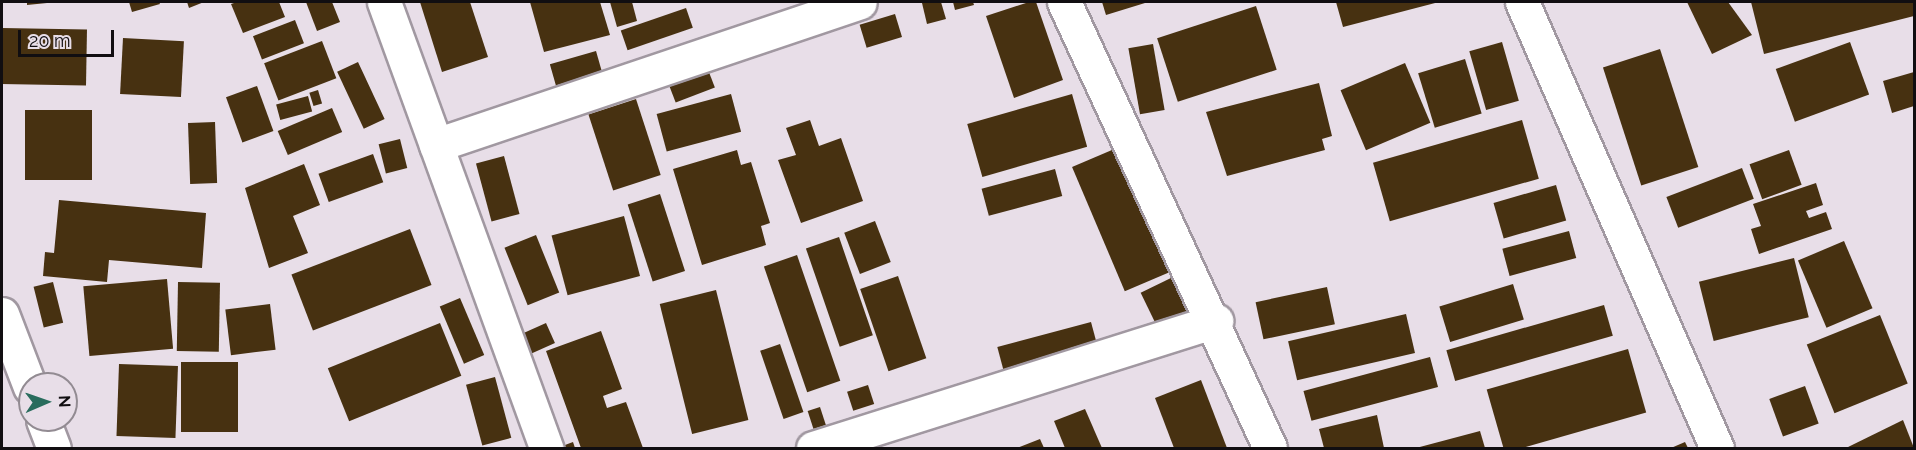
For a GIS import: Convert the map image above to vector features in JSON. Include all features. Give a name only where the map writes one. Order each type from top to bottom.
[{"type":"street","points":[[384,2],[546,448]]},
{"type":"street","points":[[436,145],[860,2]]},
{"type":"street","points":[[1064,2],[1216,321],[1270,448]]},
{"type":"street","points":[[1522,2],[1717,448]]},
{"type":"street","points":[[2,314],[24,372]]},
{"type":"street","points":[[813,448],[1216,321]]},
{"type":"street","points":[[48,432],[54,448]]},
{"type":"building","points":[[27,2],[47,2],[47,3],[27,5]]},
{"type":"building","points":[[129,2],[159,2],[160,4],[132,12]]},
{"type":"building","points":[[187,2],[204,2],[189,8]]},
{"type":"building","points":[[279,2],[285,17],[243,33],[231,4]]},
{"type":"building","points":[[306,2],[332,2],[340,22],[317,31]]},
{"type":"building","points":[[420,2],[470,2],[488,57],[442,72]]},
{"type":"building","points":[[530,2],[600,2],[610,35],[544,52]]},
{"type":"building","points":[[610,2],[632,2],[637,21],[617,27]]},
{"type":"building","points":[[941,2],[946,19],[927,24],[922,3]]},
{"type":"building","points":[[953,2],[973,2],[974,5],[955,10]]},
{"type":"building","points":[[1029,2],[1036,2],[1063,80],[1014,98],[986,16]]},
{"type":"building","points":[[1102,2],[1145,2],[1145,3],[1106,15]]},
{"type":"building","points":[[1336,2],[1439,2],[1343,27]]},
{"type":"building","points":[[1687,2],[1728,2],[1752,35],[1712,54]]},
{"type":"building","points":[[1751,2],[1914,2],[1914,16],[1764,54]]},
{"type":"building","points":[[1256,6],[1277,70],[1178,102],[1157,38]]},
{"type":"building","points":[[686,8],[693,28],[628,50],[621,30]]},
{"type":"building","points":[[895,14],[902,37],[867,48],[860,25]]},
{"type":"building","points":[[295,20],[304,43],[262,59],[253,36]]},
{"type":"building","points":[[2,28],[87,29],[86,85],[2,84]]},
{"type":"building","points":[[123,38],[184,41],[181,97],[120,94]]},
{"type":"building","points":[[322,41],[336,78],[278,101],[264,63]]},
{"type":"building","points":[[1502,42],[1519,101],[1486,110],[1469,51]]},
{"type":"building","points":[[1850,42],[1869,95],[1795,122],[1776,69]]},
{"type":"building","points":[[1153,44],[1165,110],[1140,114],[1128,48]]},
{"type":"building","points":[[1660,49],[1698,167],[1641,185],[1603,68]]},
{"type":"building","points":[[596,51],[602,72],[556,85],[550,64]]},
{"type":"building","points":[[1465,59],[1482,114],[1435,128],[1418,73]]},
{"type":"building","points":[[358,62],[385,119],[364,129],[337,72]]},
{"type":"building","points":[[1405,63],[1430,123],[1366,150],[1341,90]]},
{"type":"building","points":[[707,67],[715,88],[676,103],[668,82]]},
{"type":"building","points":[[1914,72],[1914,106],[1892,113],[1883,81]]},
{"type":"building","points":[[1319,83],[1332,136],[1322,139],[1325,150],[1227,176],[1206,112]]},
{"type":"building","points":[[257,86],[273,131],[242,142],[226,97]]},
{"type":"building","points":[[318,90],[322,103],[313,106],[309,93]]},
{"type":"building","points":[[731,94],[741,132],[667,152],[657,114]]},
{"type":"building","points":[[1072,94],[1087,147],[982,177],[967,124]]},
{"type":"building","points":[[308,96],[312,111],[280,120],[276,105]]},
{"type":"building","points":[[636,99],[661,175],[613,191],[588,114]]},
{"type":"building","points":[[332,108],[342,132],[288,155],[278,131]]},
{"type":"building","points":[[25,110],[92,110],[92,180],[25,180]]},
{"type":"building","points":[[810,120],[819,146],[841,138],[863,201],[801,223],[778,160],[796,155],[786,128]]},
{"type":"building","points":[[1522,120],[1539,179],[1390,221],[1373,163]]},
{"type":"building","points":[[215,122],[217,183],[190,184],[188,123]]},
{"type":"building","points":[[400,139],[407,168],[386,173],[379,144]]},
{"type":"building","points":[[1119,147],[1172,271],[1125,291],[1072,167]]},
{"type":"building","points":[[737,150],[741,165],[751,162],[770,223],[761,226],[766,245],[702,265],[673,169]]},
{"type":"building","points":[[1789,150],[1802,185],[1762,199],[1750,164]]},
{"type":"building","points":[[373,154],[383,182],[329,202],[318,174]]},
{"type":"building","points":[[504,156],[520,214],[492,221],[476,164]]},
{"type":"building","points":[[304,164],[320,205],[293,216],[308,253],[269,268],[245,188]]},
{"type":"building","points":[[1742,168],[1754,199],[1678,228],[1666,197]]},
{"type":"building","points":[[1055,169],[1062,196],[989,216],[982,189]]},
{"type":"building","points":[[1816,183],[1823,205],[1806,211],[1809,218],[1826,212],[1832,229],[1759,254],[1751,229],[1761,226],[1753,204]]},
{"type":"building","points":[[1556,185],[1566,221],[1504,238],[1494,203]]},
{"type":"building","points":[[660,194],[685,271],[653,282],[628,205]]},
{"type":"building","points":[[59,200],[206,213],[202,268],[109,260],[107,282],[43,276],[45,252],[54,253]]},
{"type":"building","points":[[624,216],[640,276],[568,295],[552,235]]},
{"type":"building","points":[[875,221],[891,262],[860,274],[844,233]]},
{"type":"building","points":[[410,229],[432,285],[313,331],[291,275]]},
{"type":"building","points":[[1569,231],[1576,258],[1510,276],[1502,249]]},
{"type":"building","points":[[536,235],[559,292],[528,305],[504,248]]},
{"type":"building","points":[[839,237],[873,335],[840,347],[806,248]]},
{"type":"building","points":[[1844,241],[1873,308],[1826,328],[1798,261]]},
{"type":"building","points":[[797,255],[840,381],[807,392],[764,266]]},
{"type":"building","points":[[1794,258],[1809,317],[1714,341],[1699,282]]},
{"type":"building","points":[[898,276],[926,358],[889,371],[860,289]]},
{"type":"building","points":[[1173,277],[1191,314],[1159,330],[1141,293]]},
{"type":"building","points":[[167,279],[173,349],[89,356],[83,286]]},
{"type":"building","points":[[53,282],[63,323],[44,328],[34,287]]},
{"type":"building","points":[[178,282],[220,283],[219,352],[177,351]]},
{"type":"building","points":[[1513,284],[1524,319],[1450,342],[1439,307]]},
{"type":"building","points":[[1327,287],[1335,324],[1263,339],[1256,302]]},
{"type":"building","points":[[716,290],[748,420],[692,434],[660,304]]},
{"type":"building","points":[[460,298],[484,355],[464,364],[440,307]]},
{"type":"building","points":[[270,304],[276,350],[231,355],[225,309]]},
{"type":"building","points":[[1604,305],[1613,336],[1455,381],[1446,350]]},
{"type":"building","points":[[1406,314],[1415,353],[1297,380],[1288,341]]},
{"type":"building","points":[[1880,315],[1908,384],[1834,413],[1807,345]]},
{"type":"building","points":[[1091,322],[1098,348],[1004,373],[997,347]]},
{"type":"building","points":[[440,323],[461,376],[349,421],[328,368]]},
{"type":"building","points":[[546,323],[555,343],[528,355],[519,335]]},
{"type":"building","points":[[601,331],[622,389],[603,396],[607,408],[626,402],[643,448],[581,448],[546,351]]},
{"type":"building","points":[[780,344],[803,412],[784,419],[760,351]]},
{"type":"building","points":[[1628,349],[1646,412],[1522,448],[1503,448],[1487,390]]},
{"type":"building","points":[[1430,357],[1438,387],[1311,421],[1303,391]]},
{"type":"building","points":[[181,362],[238,362],[238,432],[181,432]]},
{"type":"building","points":[[119,364],[178,366],[175,438],[116,436]]},
{"type":"building","points":[[495,377],[511,438],[482,446],[466,385]]},
{"type":"building","points":[[1201,380],[1227,448],[1174,448],[1155,398]]},
{"type":"building","points":[[868,385],[874,404],[853,411],[847,392]]},
{"type":"building","points":[[1805,386],[1819,424],[1783,437],[1769,399]]},
{"type":"building","points":[[820,407],[826,425],[814,429],[808,411]]},
{"type":"building","points":[[1085,409],[1102,448],[1065,448],[1054,421]]},
{"type":"building","points":[[1377,415],[1384,448],[1324,448],[1319,429]]},
{"type":"building","points":[[1903,420],[1914,448],[1846,448]]},
{"type":"building","points":[[1480,431],[1485,448],[1416,448]]},
{"type":"building","points":[[1040,439],[1044,448],[1017,448]]},
{"type":"building","points":[[573,442],[575,448],[557,448]]},
{"type":"building","points":[[1685,442],[1688,448],[1671,448]]}]
